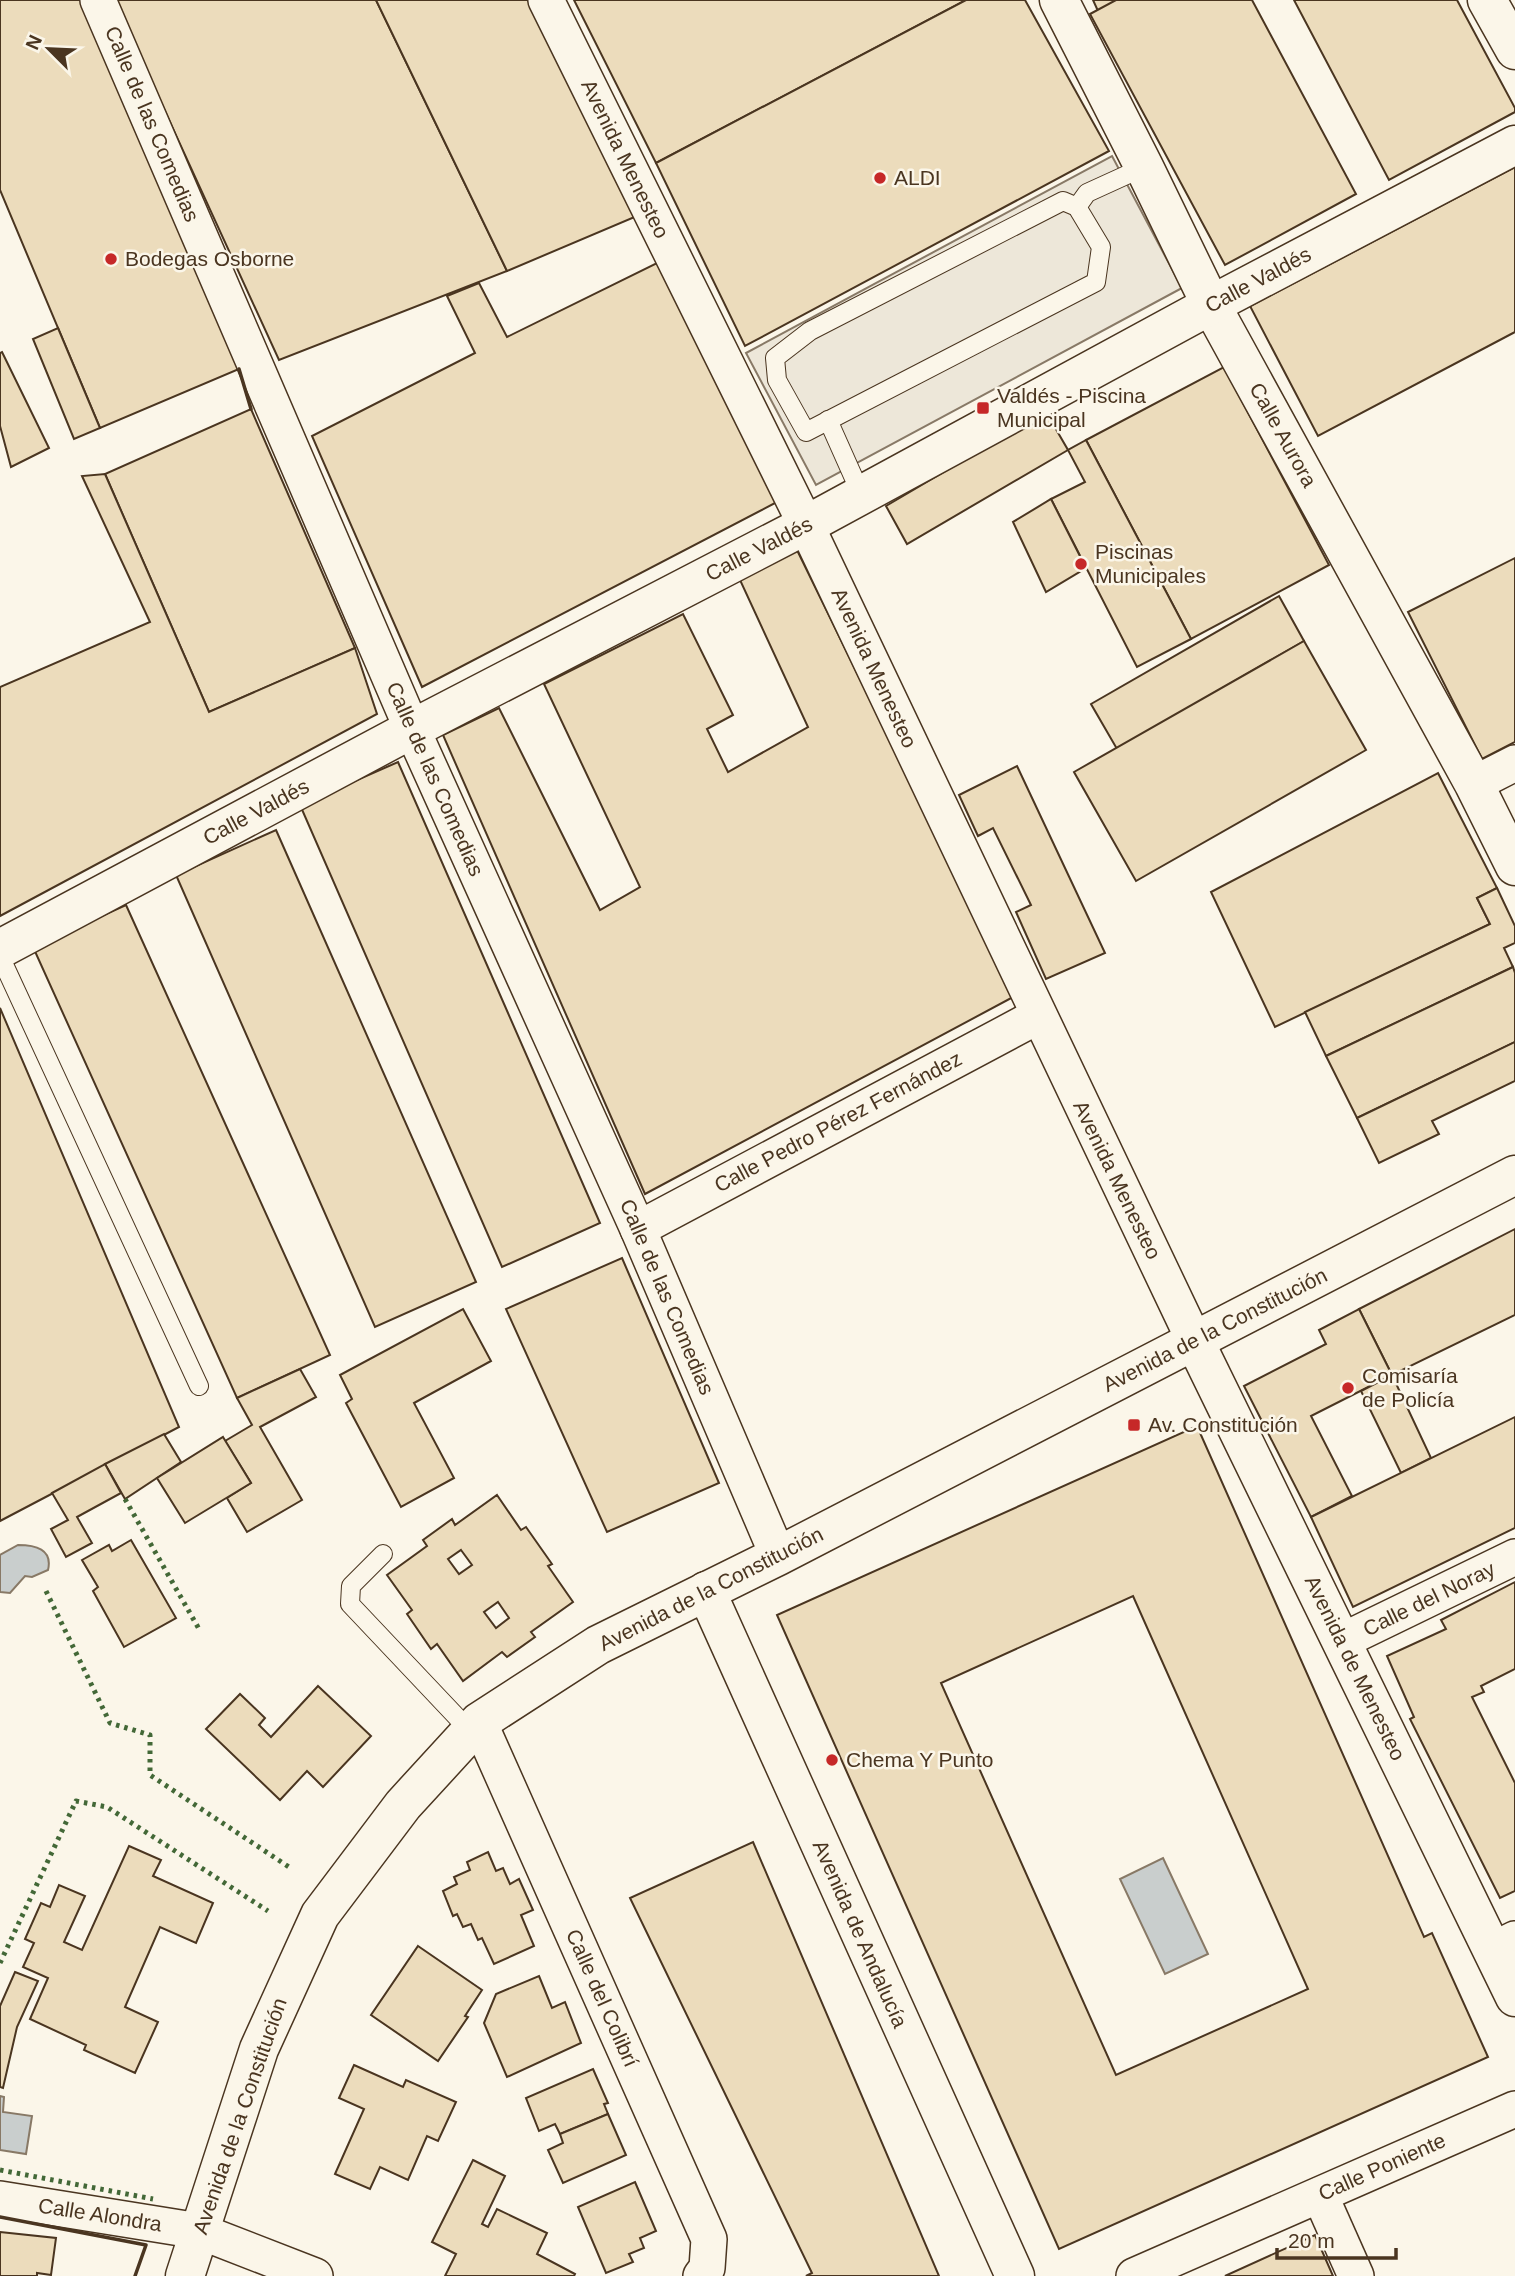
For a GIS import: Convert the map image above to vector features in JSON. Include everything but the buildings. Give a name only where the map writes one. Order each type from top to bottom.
[{"type":"street","name":"Calle de las Comedias","points":[[98,0],[412,729],[638,1229],[778,1556]]},
{"type":"street","name":"Avenida Menesteo","points":[[546,0],[806,525],[1194,1340]]},
{"type":"street","name":"Calle Aurora","points":[[1059,0],[1211,304],[1474,784],[1515,866]]},
{"type":"street","points":[[1487,0],[1515,50]]},
{"type":"street","name":"Calle Valdés","points":[[0,949],[412,729],[806,525],[1211,304],[1515,145]]},
{"type":"street","points":[[1474,784],[1515,763]]},
{"type":"street","name":"Calle Pedro Pérez Fernández","points":[[638,1229],[1038,1016]]},
{"type":"street","name":"Avenida de la Constitución","points":[[185,2276],[260,2049],[320,1915],[403,1805],[475,1727],[598,1645],[778,1556],[1515,1175]]},
{"type":"street","name":"Avenida de Menesteo","points":[[1194,1340],[1342,1641],[1504,1944],[1515,1997]]},
{"type":"street","name":"Calle del Noray","points":[[1342,1641],[1515,1557]]},
{"type":"street","name":"Avenida de Andalucía","points":[[706,1591],[1015,2276]]},
{"type":"street","name":"Calle del Colibrí","points":[[475,1727],[709,2239],[707,2268],[701,2276]]},
{"type":"street","name":"Calle Poniente","points":[[1134,2276],[1515,2109]]},
{"type":"street","points":[[1320,2194],[1356,2276]]},
{"type":"street","name":"Calle Alondra","points":[[0,2199],[199,2231],[315,2276]]},
{"type":"lane","points":[[1077,207],[1087,193],[1144,167]]},
{"type":"lane","points":[[1063,201],[1077,207],[1101,247],[1096,282],[806,432],[777,380],[775,358],[810,331],[1063,201]]},
{"type":"lane","points":[[828,420],[862,495]]},
{"type":"lane","points":[[0,956],[199,1386]]},
{"type":"lane","points":[[383,1553],[351,1586],[350,1604],[475,1727]]},
{"type":"shaded area","points":[[1112,156],[1182,288],[816,485],[746,353]]},
{"type":"shaded area","points":[[18,1545],[36,1547],[45,1553],[48,1557],[48,1570],[32,1577],[25,1576],[10,1593],[0,1592],[0,1555]]},
{"type":"shaded area","points":[[1163,1858],[1208,1954],[1165,1974],[1120,1879]]},
{"type":"shaded area","points":[[0,2096],[4,2097],[3,2112],[32,2116],[26,2154],[0,2150]]},
{"type":"hedge","points":[[125,1499],[199,1629]]},
{"type":"hedge","points":[[46,1591],[110,1723],[150,1735],[150,1775],[292,1869]]},
{"type":"hedge","points":[[0,1963],[76,1801],[107,1807],[268,1911]]},
{"type":"hedge","points":[[0,2170],[153,2199]]},
{"type":"wall","points":[[239,369],[251,409]]},
{"type":"wall","points":[[0,2217],[146,2245],[135,2276]]},
{"type":"place","name":"ALDI","points":[[880,178]]},
{"type":"place","name":"Bodegas Osborne","points":[[111,259]]},
{"type":"place","name":"Valdés - Piscina Municipal","points":[[983,408]]},
{"type":"place","name":"Piscinas Municipales","points":[[1081,564]]},
{"type":"place","name":"Comisaría de Policía","points":[[1348,1388]]},
{"type":"place","name":"Av. Constitución","points":[[1134,1425]]},
{"type":"place","name":"Chema Y Punto","points":[[832,1760]]}]
